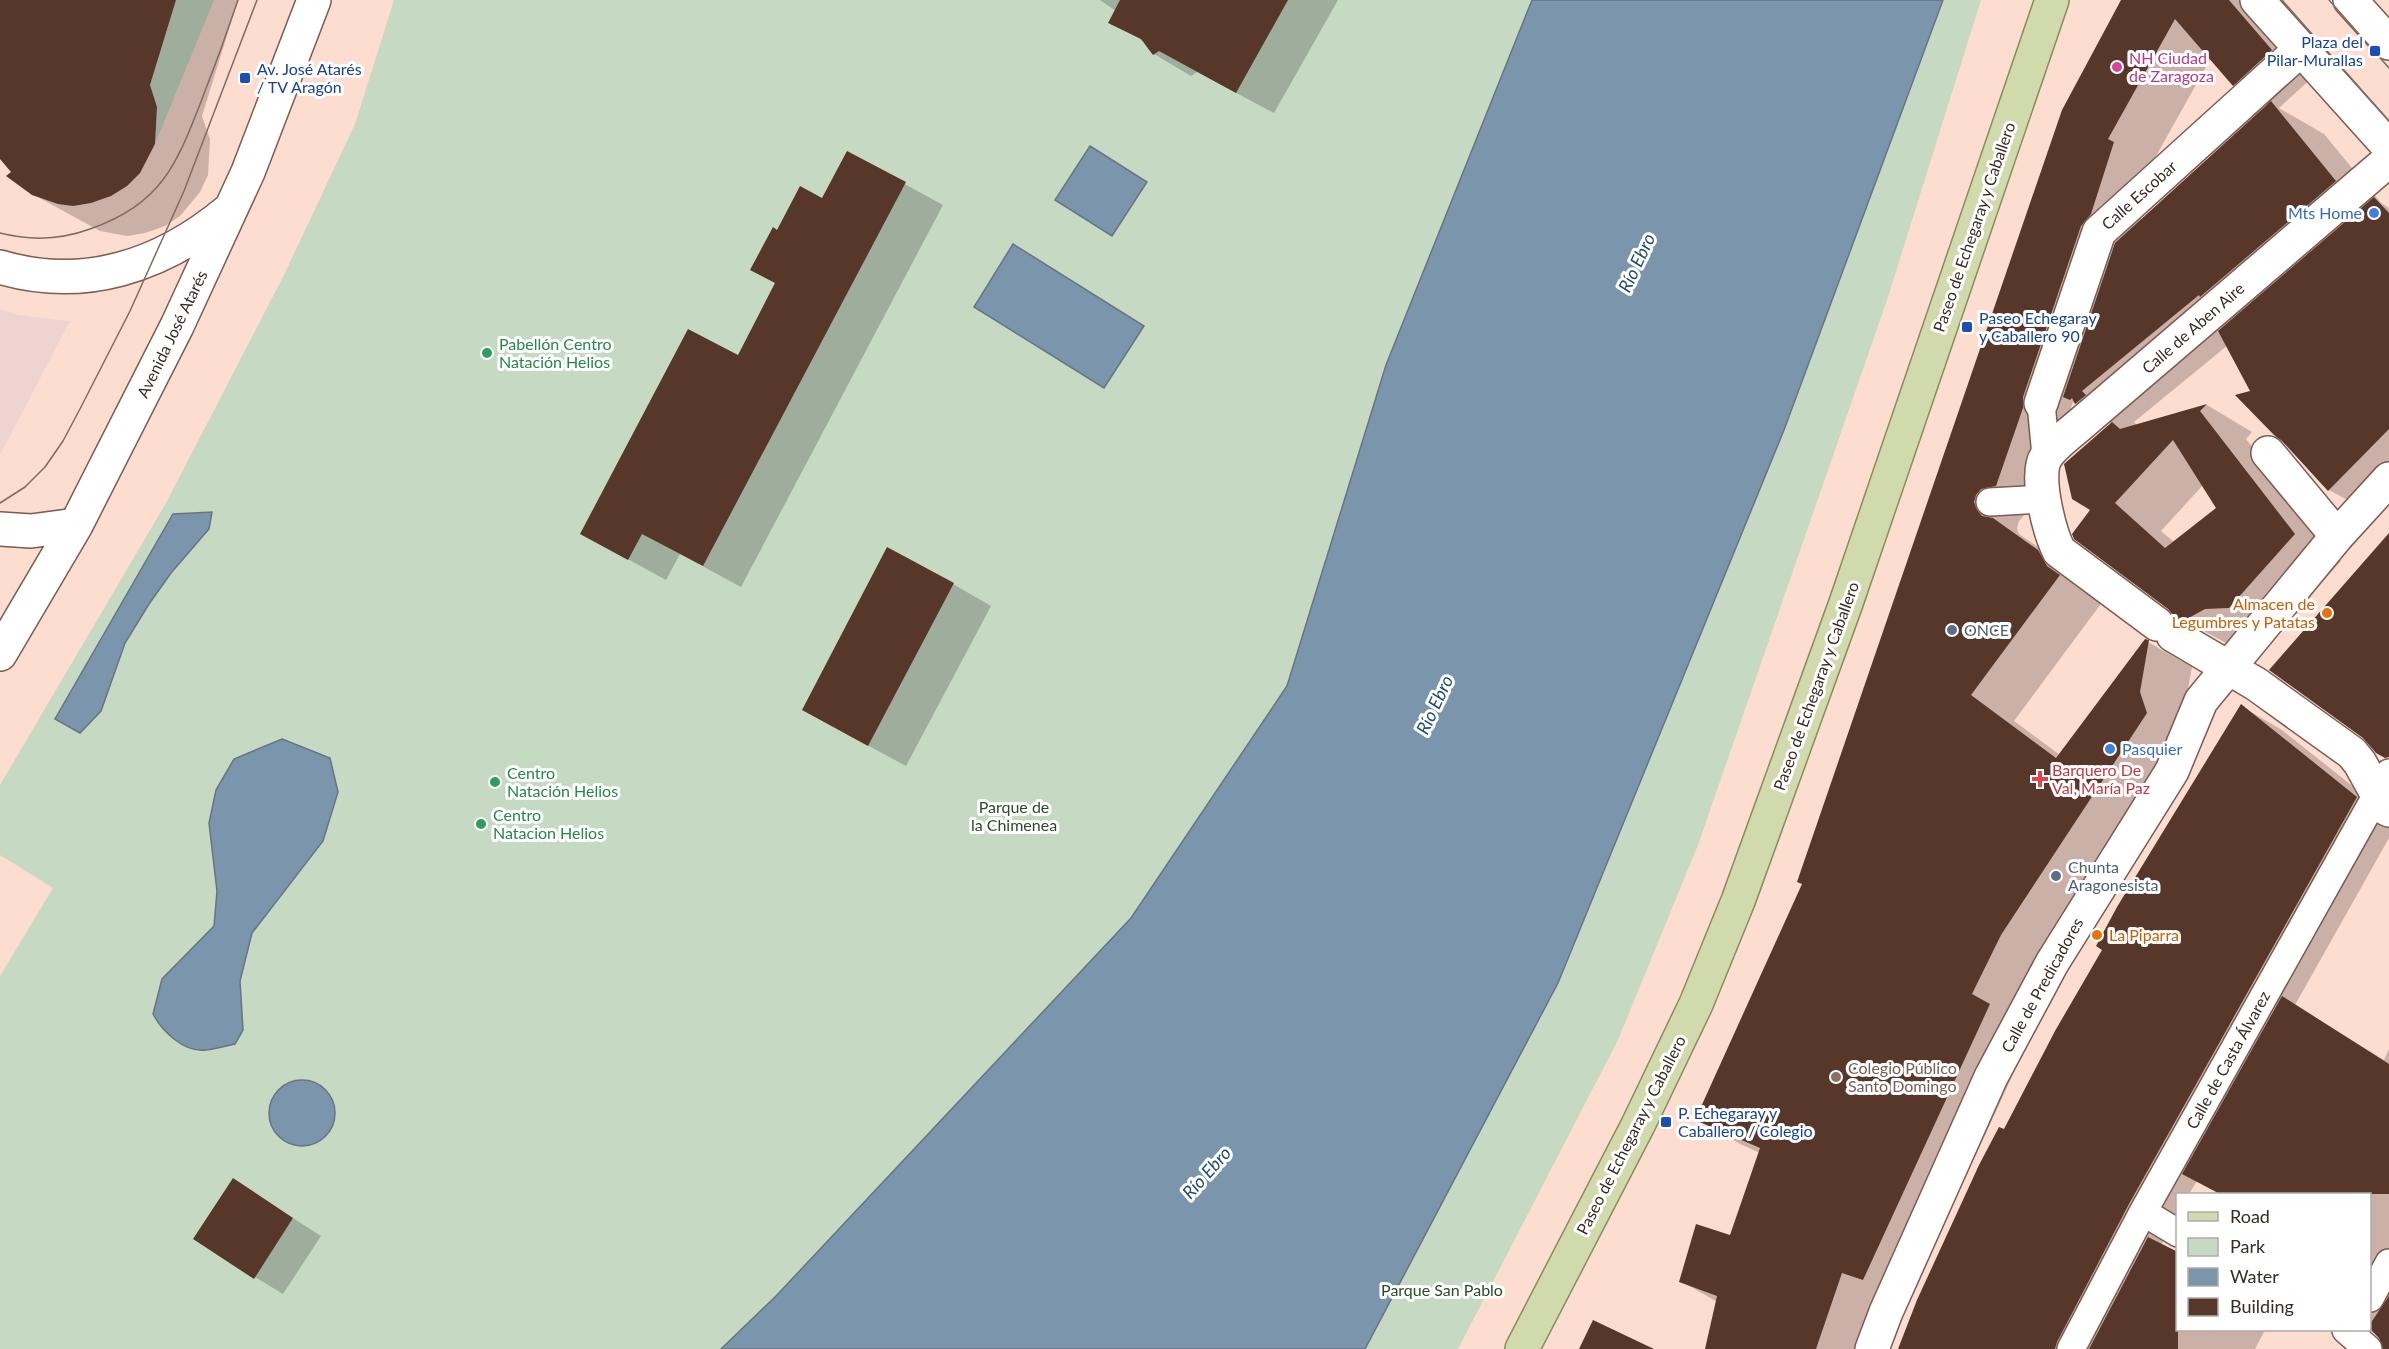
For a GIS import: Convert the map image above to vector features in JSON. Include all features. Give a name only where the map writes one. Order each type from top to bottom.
[{"type":"main road","name":"Paseo de Echegaray y Caballero","points":[[1522,1349],[1643,1115],[1696,1004],[1738,901],[1846,603],[2052,0]]},
{"type":"street","name":"Avenida José Atarés","points":[[0,654],[76,525],[141,398],[248,172],[314,0]]},
{"type":"street","points":[[2257,0],[2300,50],[2384,160]]},
{"type":"street","points":[[2350,0],[2389,43]]},
{"type":"street","name":"Calle Escobar","points":[[2046,456],[2041,403],[2099,232],[2300,50]]},
{"type":"street","name":"Calle de Aben Aire","points":[[2046,456],[2384,160]]},
{"type":"street","points":[[0,267],[44,276],[104,275],[154,258],[202,233],[231,208]]},
{"type":"street","points":[[2268,453],[2337,536]]},
{"type":"street","points":[[2046,456],[2042,468],[2045,500],[2052,538],[2060,551],[2165,629],[2256,684],[2352,753],[2385,792]]},
{"type":"street","name":"Calle de Predicadores","points":[[1872,1349],[1886,1312],[1991,1077],[2052,963],[2172,771],[2200,701],[2337,536],[2389,479]]},
{"type":"street","points":[[1990,502],[2045,500]]},
{"type":"street","points":[[0,529],[31,531],[76,525]]},
{"type":"street","name":"Calle de Casta Álvarez","points":[[2071,1349],[2143,1212],[2385,792]]},
{"type":"street","points":[[2143,1212],[2176,1232]]},
{"type":"street","points":[[2371,1296],[2389,1263]]},
{"type":"shaded area","points":[[0,309],[18,315],[70,321],[0,455]]},
{"type":"green space","points":[[176,0],[214,0],[155,144],[157,107],[150,85]]},
{"type":"green space","name":"Centro Natación Helios","points":[[394,0],[1532,0],[1386,365],[1287,686],[1131,918],[776,1296],[721,1349],[0,1349],[0,976],[53,888],[0,855],[0,785],[166,503],[284,275],[355,124]]},
{"type":"green space","name":"Parque San Pablo","points":[[1943,0],[1981,0],[1888,297],[1698,845],[1618,1040],[1458,1349],[1365,1349],[1558,983],[1784,430]]},
{"type":"water","name":"Río Ebro","points":[[1532,0],[1943,0],[1784,430],[1558,983],[1365,1349],[721,1349],[776,1296],[1131,918],[1287,686],[1386,365]]},
{"type":"water","points":[[1090,146],[1147,182],[1112,236],[1055,200]]},
{"type":"water","points":[[1013,244],[1144,326],[1104,388],[974,307]]},
{"type":"water","points":[[212,512],[209,529],[171,573],[125,643],[101,711],[80,733],[55,719],[173,514]]},
{"type":"water","points":[[282,739],[330,758],[338,792],[323,841],[252,933],[240,981],[243,1030],[235,1044],[206,1050],[190,1048],[168,1034],[153,1014],[162,979],[214,926],[217,891],[209,823],[216,790],[234,759]]},
{"type":"water","points":[[302,1080],[314,1083],[325,1090],[332,1101],[335,1113],[332,1125],[325,1136],[314,1143],[302,1146],[290,1143],[279,1136],[272,1125],[269,1113],[272,1101],[279,1090],[290,1083]]},
{"type":"building","points":[[0,0],[176,0],[150,85],[157,107],[155,144],[140,173],[127,186],[111,196],[73,206],[58,204],[32,195],[6,176],[11,172],[0,159]]},
{"type":"building","points":[[1120,0],[1288,0],[1236,93],[1159,51],[1153,55],[1141,39],[1108,23]]},
{"type":"building","points":[[2121,0],[2229,0],[2272,50],[2233,86],[2175,19],[2108,139],[2114,142],[2091,214],[2081,226],[2023,397],[2023,408],[1996,486],[1981,489],[1974,502],[1982,516],[1993,518],[2038,550],[2047,566],[2060,575],[1971,695],[2056,758],[2145,639],[2149,640],[2140,692],[2147,713],[2001,935],[1972,994],[1990,1004],[1863,1280],[1842,1273],[1816,1349],[1705,1349],[1717,1296],[1679,1282],[1696,1224],[1730,1235],[1760,1148],[1695,1120],[1802,884],[1797,882],[2062,110]]},
{"type":"building","points":[[2271,101],[2336,181],[2200,297],[2199,295],[2082,391],[2086,395],[2075,404],[2072,398],[2070,400],[2063,397],[2115,243]]},
{"type":"building","points":[[847,151],[906,182],[703,566],[642,534],[628,560],[580,534],[688,329],[738,355],[775,283],[750,270],[773,227],[777,230],[800,186],[822,198]]},
{"type":"building","points":[[2374,197],[2389,213],[2389,429],[2328,491],[2235,395],[2250,391],[2218,331]]},
{"type":"building","points":[[2207,404],[2200,411],[2295,534],[2229,608],[2205,609],[2185,620],[2174,616],[2168,609],[2074,539],[2072,534],[2090,510],[2072,499],[2064,464],[2112,422],[2120,429]],"holes":[[[2173,440],[2216,508],[2165,548],[2115,503]]]},
{"type":"building","points":[[2389,533],[2389,757],[2385,758],[2376,753],[2363,738],[2269,670]]},
{"type":"building","points":[[887,547],[954,583],[868,746],[802,710]]},
{"type":"building","points":[[2241,704],[2357,797],[2129,1204],[2055,1349],[1898,1349],[1917,1300],[1999,1127],[2004,1129],[2055,1031],[2102,950],[2096,946],[2117,907]]},
{"type":"building","points":[[2282,996],[2389,1064],[2389,1194],[2218,1193],[2182,1174]]},
{"type":"building","points":[[233,1178],[293,1218],[254,1279],[193,1239]]},
{"type":"building","points":[[2148,1237],[2176,1251],[2178,1349],[2089,1349]]},
{"type":"building","points":[[2389,1296],[2389,1349],[2383,1349],[2379,1338],[2371,1330],[2371,1323]]},
{"type":"building","points":[[1593,1320],[1654,1349],[1579,1349]]},
{"type":"tram line","points":[[0,233],[45,238],[79,233],[114,219],[150,194],[174,163],[184,144],[238,0]]},
{"type":"tram line","points":[[0,503],[25,487],[45,467],[63,441],[81,407],[130,311],[184,191],[257,0]]},
{"type":"tram line","points":[[2282,0],[2389,121]]},
{"type":"tram line","points":[[2329,0],[2389,68]]},
{"type":"place","name":"Plaza del Pilar-Murallas","points":[[2375,51]]},
{"type":"place","name":"NH Ciudad de Zaragoza","points":[[2117,67]]},
{"type":"place","name":"Av. José Atarés / TV Aragón","points":[[245,78]]},
{"type":"place","name":"Mts Home","points":[[2374,213]]},
{"type":"place","name":"Paseo Echegaray y Caballero 90","points":[[1967,327]]},
{"type":"place","name":"Pabellón Centro Natación Helios","points":[[487,353]]},
{"type":"place","name":"Almacen de Legumbres y Patatas","points":[[2327,613]]},
{"type":"place","name":"ONCE","points":[[1952,630]]},
{"type":"place","name":"Pasquier","points":[[2110,749]]},
{"type":"place","name":"Barquero De Val, María Paz","points":[[2040,779]]},
{"type":"place","name":"Centro Natación Helios","points":[[495,782]]},
{"type":"place","name":"Centro Natacion Helios","points":[[481,824]]},
{"type":"place","name":"Chunta Aragonesista","points":[[2056,876]]},
{"type":"place","name":"La Piparra","points":[[2097,935]]},
{"type":"place","name":"Colegio Público Santo Domingo","points":[[1836,1077]]},
{"type":"place","name":"P. Echegaray y Caballero / Colegio","points":[[1666,1122]]},
{"type":"park label","name":"Parque de la Chimenea","points":[[1014,816]]}]
